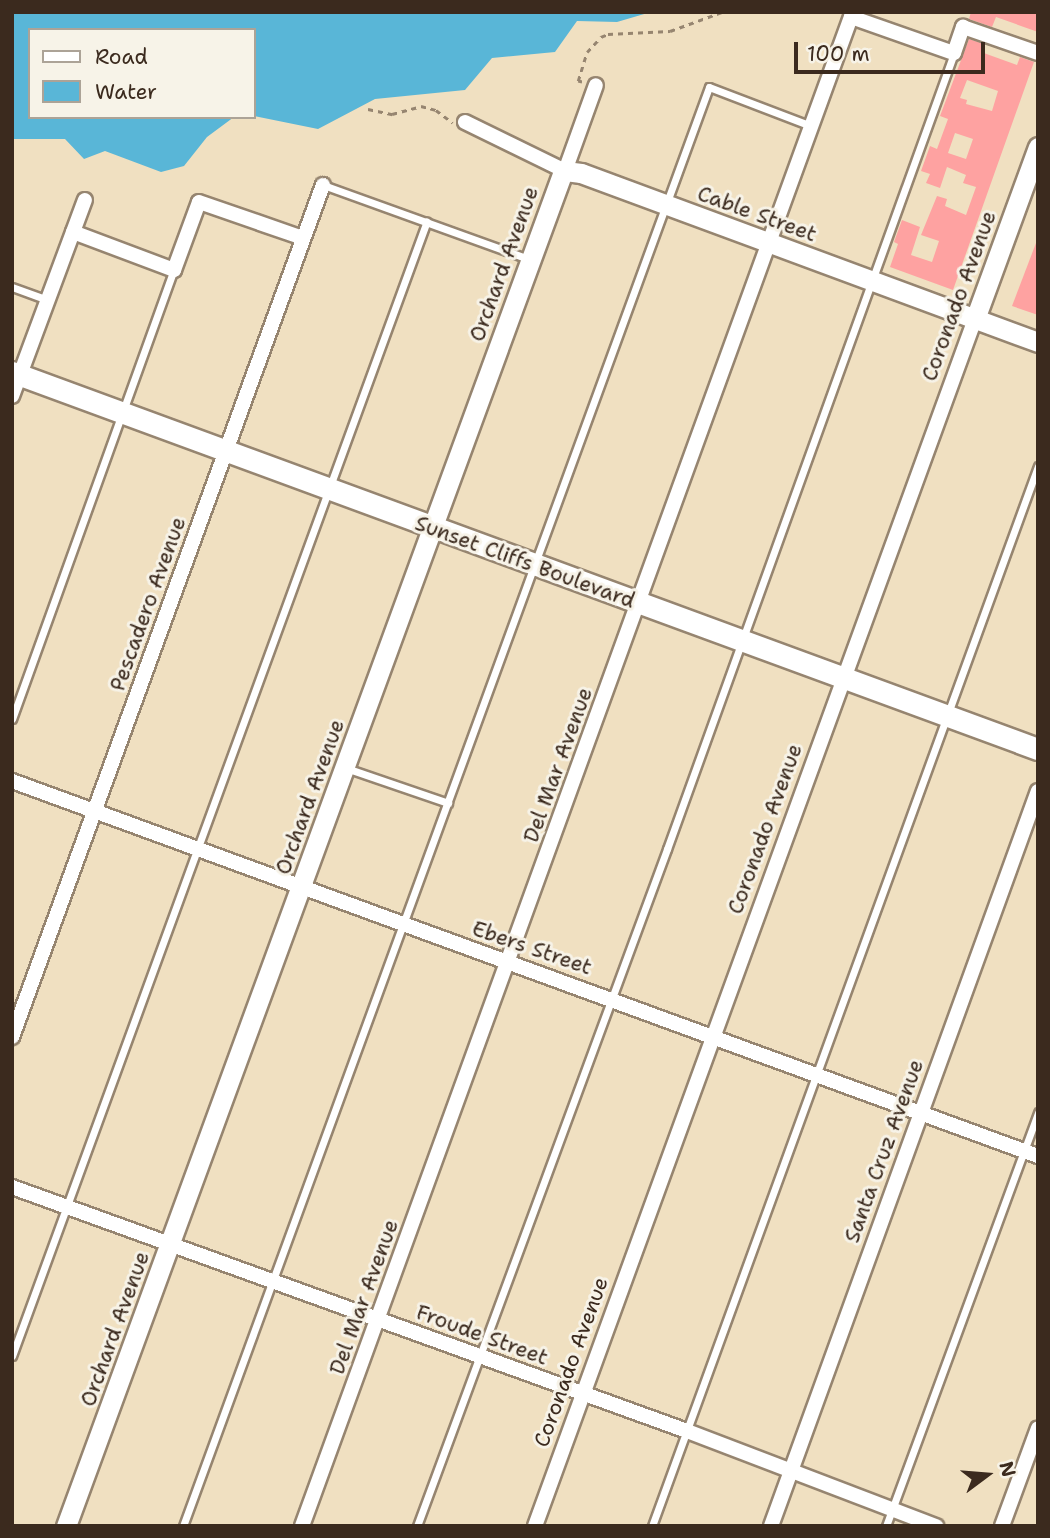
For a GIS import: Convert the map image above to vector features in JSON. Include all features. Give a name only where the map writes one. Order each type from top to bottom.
[{"type":"main road","name":"Sunset Cliffs Boulevard","points":[[16,373],[1038,749]]},
{"type":"street","name":"Del Mar Avenue","points":[[302,1526],[851,17],[954,53]]},
{"type":"street","points":[[954,53],[963,27],[1038,53]]},
{"type":"street","name":"Orchard Avenue","points":[[66,1526],[303,885],[557,182],[565,171],[596,85]]},
{"type":"street","name":"Cable Street","points":[[465,122],[565,171],[581,173],[1038,342]]},
{"type":"street","name":"Coronado Avenue","points":[[535,1526],[1038,147]]},
{"type":"street","name":"Pescadero Avenue","points":[[12,1037],[323,185]]},
{"type":"street","points":[[12,396],[16,373],[85,200]]},
{"type":"street","points":[[73,232],[174,270],[199,202],[303,238]]},
{"type":"street","name":"Ebers Street","points":[[12,781],[303,885],[508,963],[610,997],[1031,1153]]},
{"type":"street","name":"Santa Cruz Avenue","points":[[771,1526],[1038,791]]},
{"type":"street","name":"Froude Street","points":[[12,1187],[687,1431],[936,1526]]},
{"type":"street","points":[[1002,1526],[1038,1428]]},
{"type":"lane","points":[[417,1526],[742,641],[954,53]]},
{"type":"lane","points":[[183,1526],[709,87],[813,127]]},
{"type":"lane","points":[[323,185],[530,259]]},
{"type":"lane","points":[[12,1356],[427,221]]},
{"type":"lane","points":[[12,719],[174,270]]},
{"type":"lane","points":[[12,288],[47,300]]},
{"type":"lane","points":[[652,1526],[1038,466]]},
{"type":"lane","points":[[345,768],[448,803]]},
{"type":"lane","points":[[886,1526],[1031,1153],[1038,1112]]},
{"type":"path","points":[[579,76],[587,52],[608,34],[670,31],[722,12]]},
{"type":"path","points":[[368,109],[392,114],[421,106],[436,110],[457,126],[465,122]]},
{"type":"water","points":[[12,12],[651,12],[617,22],[577,21],[555,52],[492,58],[465,90],[375,99],[318,129],[256,116],[256,28],[28,28],[28,119],[231,119],[207,137],[184,166],[161,172],[105,151],[84,159],[65,139],[12,139]]},
{"type":"building","points":[[971,12],[1038,12],[1038,32],[996,17],[992,27],[969,19]]},
{"type":"building","points":[[969,39],[984,44],[981,52],[1017,65],[1020,57],[1034,62],[953,290],[890,267],[898,244],[894,242],[902,220],[920,227],[911,255],[932,262],[939,241],[921,235],[937,196],[947,199],[945,206],[966,215],[976,187],[963,183],[966,175],[947,167],[940,188],[926,183],[930,174],[921,171],[930,146],[937,149],[948,119],[940,116]],"holes":[[[967,80],[998,91],[992,111],[966,104],[967,100],[960,98]],[[955,133],[973,139],[966,159],[948,153]]]},
{"type":"building","points":[[1038,243],[1038,315],[1012,306]]}]
